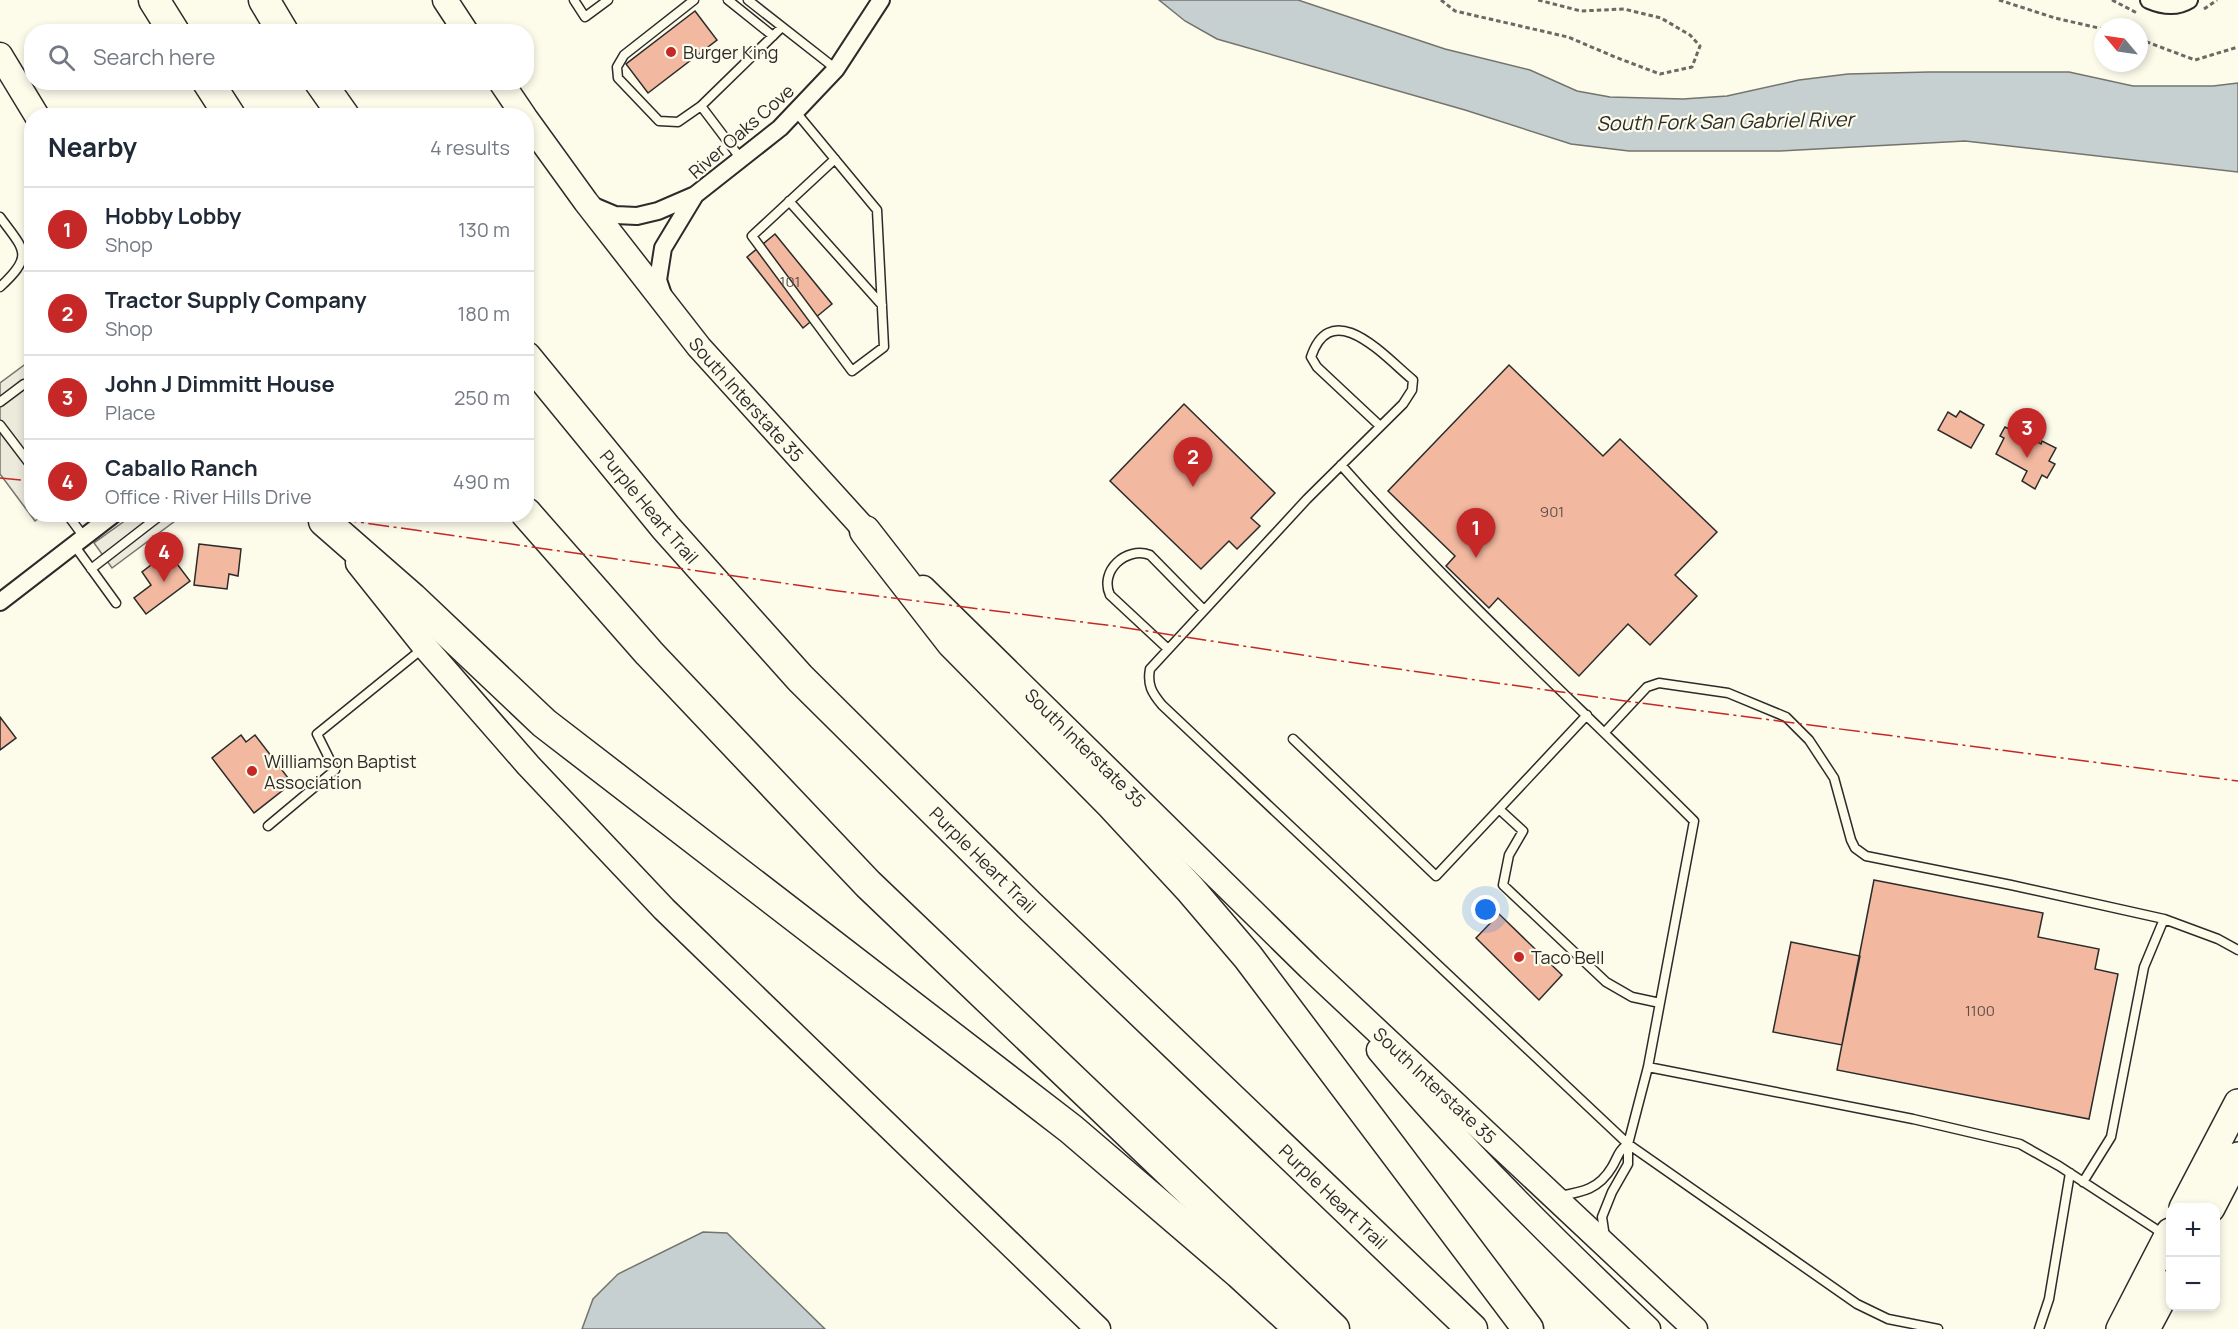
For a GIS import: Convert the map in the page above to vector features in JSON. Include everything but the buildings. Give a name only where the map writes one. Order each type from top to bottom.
[{"type":"highway","points":[[154,0],[169,24]]},
{"type":"highway","points":[[264,0],[278,24]]},
{"type":"highway","points":[[213,90],[225,108]]},
{"type":"highway","points":[[326,90],[338,108]]},
{"type":"highway","name":"Purple Heart Trail","points":[[534,367],[666,528],[800,678],[1029,905],[1472,1329]]},
{"type":"highway","points":[[326,522],[412,598],[544,723],[1071,1129],[1239,1273],[1300,1329]]},
{"type":"highway","points":[[534,522],[649,653],[868,884],[1334,1329]]},
{"type":"highway","points":[[865,531],[952,644],[1112,805],[1190,889],[1248,957],[1528,1329]]},
{"type":"main road","points":[[445,0],[461,24]]},
{"type":"main road","points":[[0,55],[32,108]]},
{"type":"main road","points":[[506,90],[519,108]]},
{"type":"main road","name":"South Interstate 35","points":[[534,130],[586,202],[699,346],[865,531],[1310,968],[1695,1329]]},
{"type":"main road","points":[[325,522],[425,647],[543,782],[664,909],[1087,1324]]},
{"type":"main road","points":[[1310,968],[1409,1086],[1558,1243],[1648,1329]]},
{"type":"main road","points":[[2186,1203],[2238,1103]]},
{"type":"main road","points":[[2214,1203],[2238,1156]]},
{"type":"main road","points":[[2120,1329],[2166,1241]]},
{"type":"main road","points":[[2146,1329],[2166,1292]]},
{"type":"street","points":[[2149,0],[2165,5],[2185,3]]},
{"type":"street","name":"River Oaks Cove","points":[[586,202],[615,215],[637,216],[658,211],[695,195],[780,128],[836,69],[879,1]]},
{"type":"street","name":"River Oaks Cove","points":[[667,306],[658,280],[663,248],[695,195]]},
{"type":"street","points":[[0,602],[104,522]]},
{"type":"lane","points":[[574,0],[585,16],[608,0]]},
{"type":"lane","points":[[694,0],[624,55],[617,68],[618,78],[659,121],[678,122],[701,106],[782,27]]},
{"type":"lane","points":[[728,0],[773,36]]},
{"type":"lane","points":[[748,0],[836,69]]},
{"type":"lane","points":[[701,106],[741,159]]},
{"type":"lane","points":[[795,111],[835,159],[877,210],[884,348],[852,370],[752,236],[835,159]]},
{"type":"lane","points":[[789,201],[882,305]]},
{"type":"lane","points":[[0,217],[23,249],[23,260],[15,273],[0,287]]},
{"type":"lane","points":[[1380,426],[1317,367],[1311,357],[1323,334],[1330,331],[1345,331],[1362,337],[1413,380],[1412,390],[1403,404],[1341,465],[1150,669],[1148,680],[1151,692],[1162,705],[1628,1144],[1857,1304],[1888,1319],[1938,1329]]},
{"type":"lane","points":[[0,402],[24,384]]},
{"type":"lane","points":[[0,425],[24,456]]},
{"type":"lane","points":[[1341,465],[1446,577],[1694,821],[1648,1067],[1628,1144],[1628,1164],[1612,1192],[1602,1217],[1606,1244]]},
{"type":"lane","points":[[71,522],[91,569],[116,603]]},
{"type":"lane","points":[[91,569],[152,522]]},
{"type":"lane","points":[[1168,649],[1110,595],[1106,587],[1109,574],[1115,564],[1127,555],[1142,552],[1150,555],[1204,610]]},
{"type":"lane","points":[[268,826],[335,770],[317,734],[425,647]]},
{"type":"lane","points":[[1605,732],[1647,687],[1659,683],[1728,693],[1786,717],[1809,740],[1834,777],[1851,840],[1855,848],[1866,856],[2012,885],[2164,920],[2218,939],[2238,950]]},
{"type":"lane","points":[[1293,739],[1436,876],[1587,715]]},
{"type":"lane","points":[[1498,809],[1523,831],[1509,855],[1503,885],[1606,982],[1632,997],[1660,1003]]},
{"type":"lane","points":[[2083,1182],[2111,1137],[2145,967],[2164,920]]},
{"type":"lane","points":[[1648,1067],[1913,1119],[2020,1144],[2166,1233]]},
{"type":"lane","points":[[1556,1197],[1582,1192],[1600,1184],[1613,1166],[1618,1151],[1628,1144]]},
{"type":"lane","points":[[2039,1329],[2049,1299],[2070,1173]]},
{"type":"path","points":[[1441,0],[1455,11],[1568,37],[1660,74],[1692,67],[1700,46],[1690,35],[1661,18],[1624,9],[1581,11],[1538,0]]},
{"type":"path","points":[[1998,0],[2055,18],[2094,27]]},
{"type":"path","points":[[2148,42],[2195,60],[2238,47]]},
{"type":"shaded area","points":[[24,365],[24,506],[0,474],[0,383]]},
{"type":"shaded area","points":[[123,522],[174,522],[112,568],[94,543]]},
{"type":"water","name":"South Fork San Gabriel River","points":[[1159,0],[1298,0],[1445,49],[1530,70],[1577,91],[1610,97],[1683,99],[1727,96],[1799,80],[1848,74],[1929,72],[2069,72],[2133,86],[2213,86],[2238,83],[2238,172],[1965,141],[1780,151],[1629,151],[1571,144],[1465,110],[1217,39],[1185,21]]},
{"type":"water","points":[[703,1232],[727,1233],[825,1329],[582,1329],[593,1299],[618,1274]]},
{"type":"power","points":[[0,478],[24,480]]},
{"type":"power","points":[[359,522],[838,591],[1114,626],[1618,700],[2238,781]]},
{"type":"place","name":"Burger King","points":[[671,52]]},
{"type":"place","name":"John J Dimmitt House","points":[[2027,458]]},
{"type":"place","name":"Tractor Supply Company","points":[[1193,487]]},
{"type":"place","name":"Hobby Lobby","points":[[1476,558]]},
{"type":"place","name":"Caballo Ranch","points":[[164,582]]},
{"type":"place","name":"Williamson Baptist Association","points":[[252,771]]},
{"type":"place","name":"Taco Bell","points":[[1519,957]]}]
